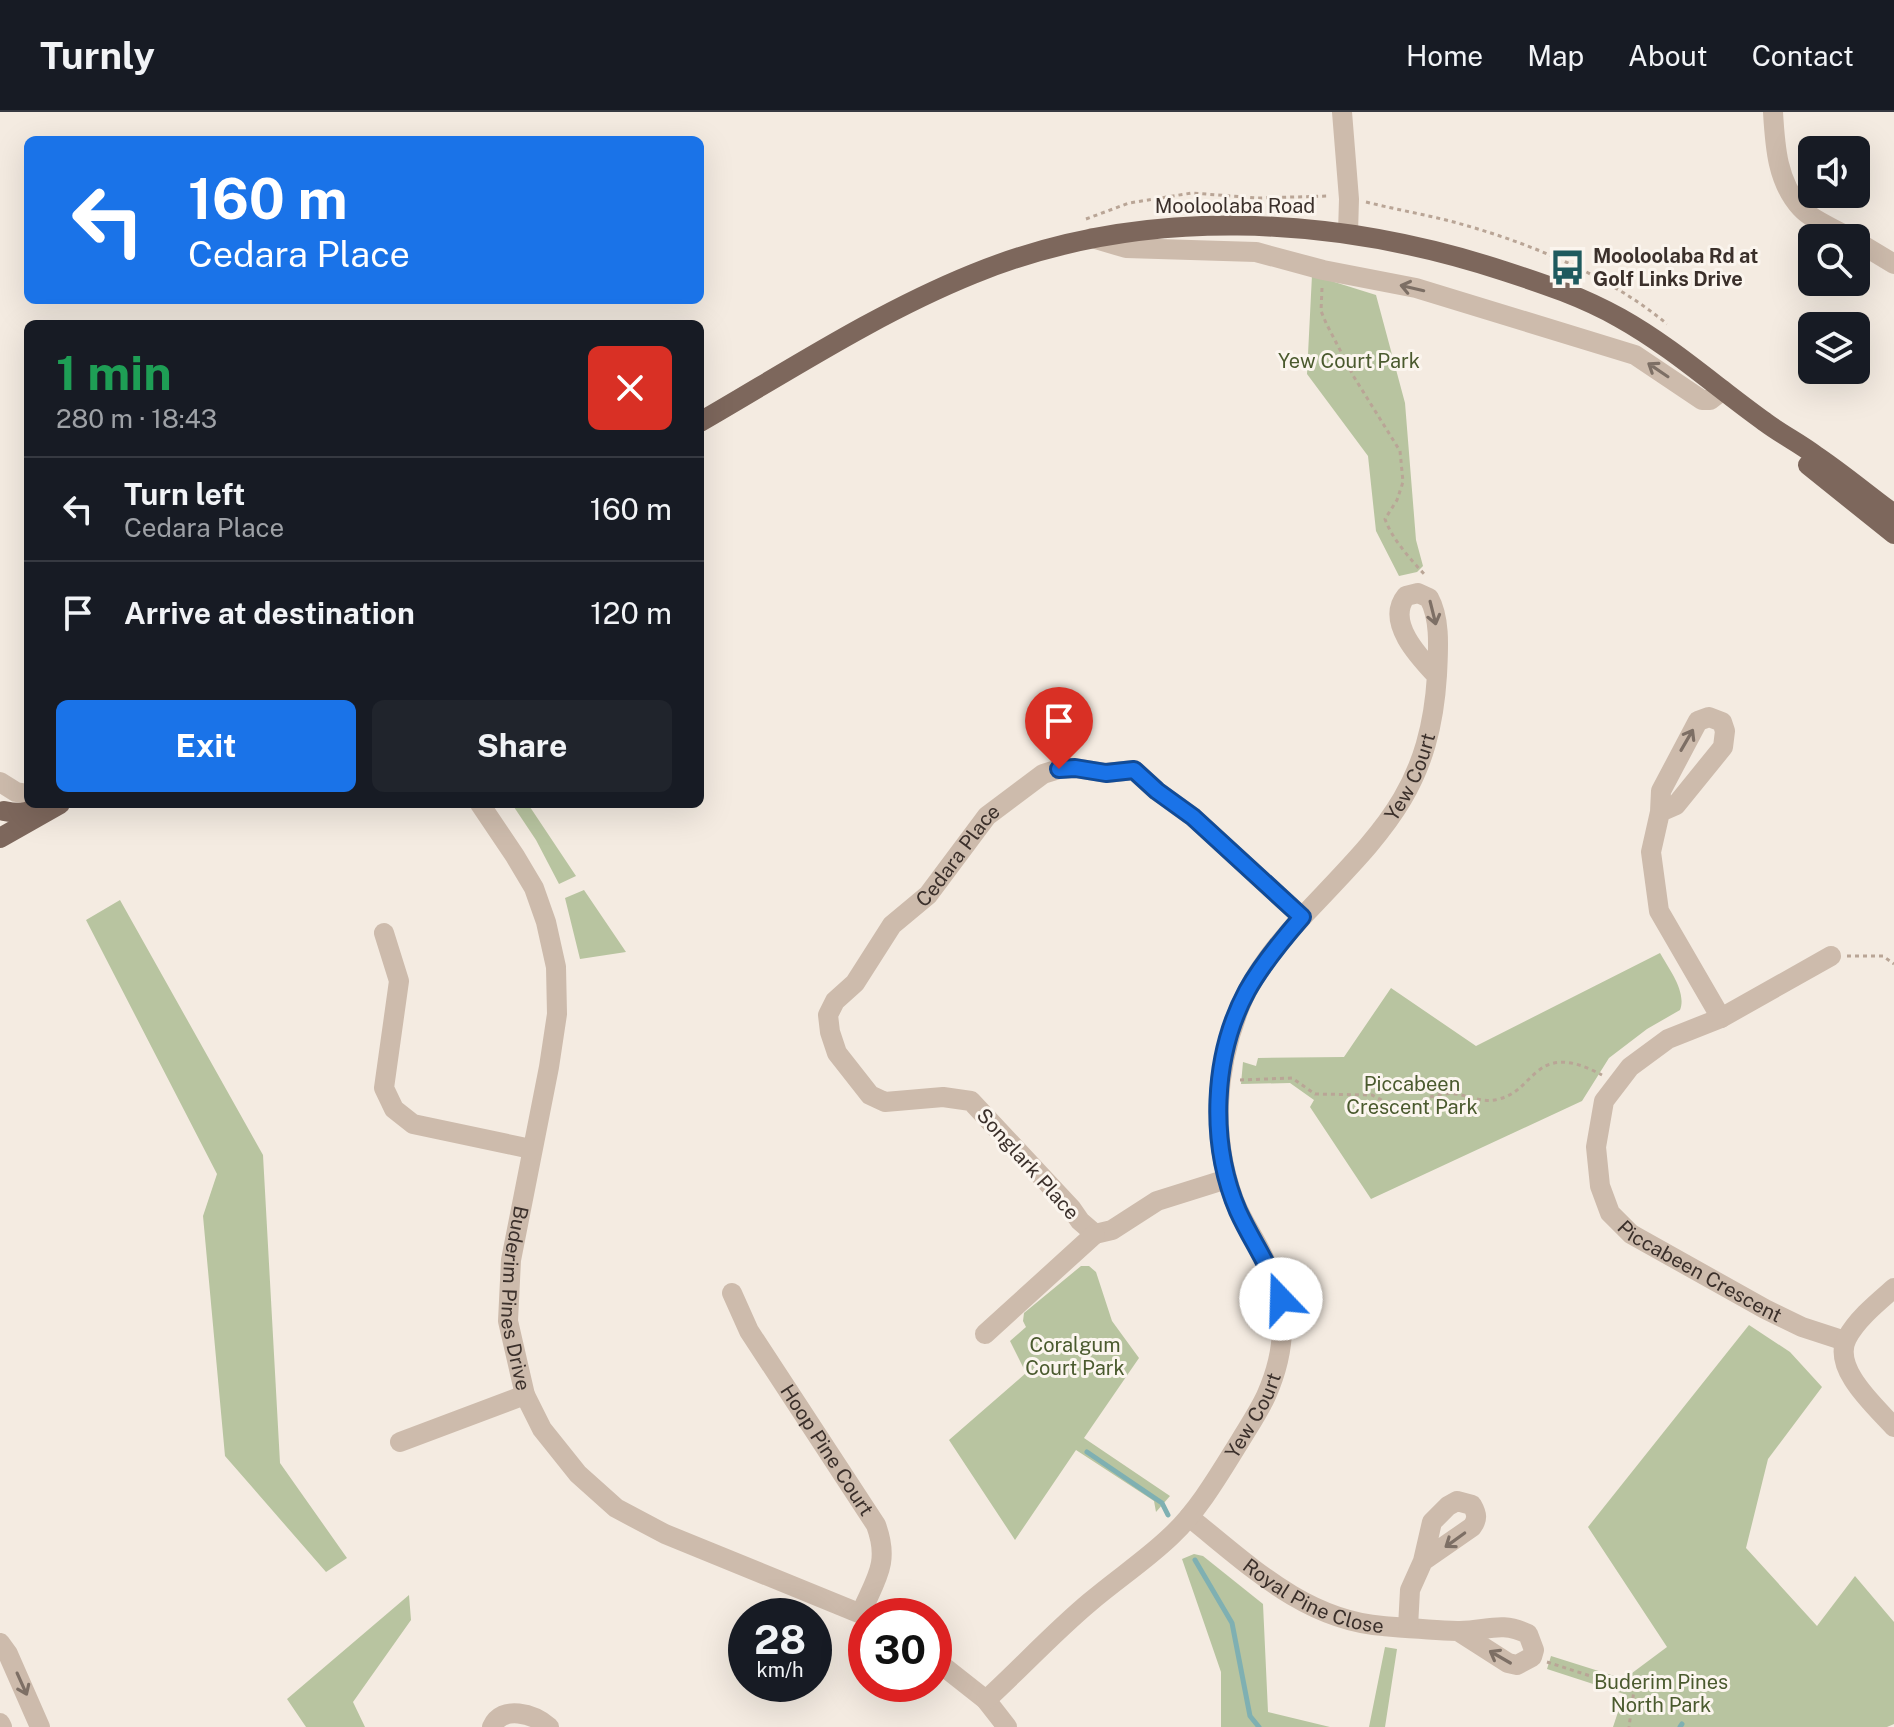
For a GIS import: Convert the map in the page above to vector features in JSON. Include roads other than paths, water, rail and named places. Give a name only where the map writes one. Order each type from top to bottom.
[{"type":"main road","name":"Mooloolaba Road","points":[[704,420],[903,305],[975,273],[1045,248],[1090,238],[1181,228],[1289,227],[1348,233],[1436,250],[1572,294],[1621,318],[1670,349],[1765,423],[1816,455],[1894,514]]},
{"type":"main road","name":"Mooloolaba Road","points":[[1765,423],[1805,462],[1894,534]]},
{"type":"main road","points":[[1,809],[24,797]]},
{"type":"main road","points":[[1,809],[18,814],[36,808]]},
{"type":"main road","points":[[0,838],[53,808]]},
{"type":"street","points":[[1342,112],[1349,199],[1348,233]]},
{"type":"street","points":[[1773,112],[1776,158],[1785,181],[1802,209],[1827,224]]},
{"type":"street","points":[[1181,228],[1186,251]]},
{"type":"street","points":[[1090,238],[1126,248],[1256,252],[1323,270],[1416,288],[1635,355],[1702,400],[1710,400],[1723,390]]},
{"type":"street","points":[[1870,249],[1894,264]]},
{"type":"street","name":"Yew Court","points":[[986,1700],[1089,1602],[1140,1564],[1189,1517],[1264,1400],[1281,1351],[1283,1318],[1276,1285],[1239,1212],[1227,1179],[1218,1125],[1220,1078],[1227,1046],[1248,988],[1283,938],[1375,839],[1404,797],[1427,746],[1436,702],[1437,676]]},
{"type":"street","name":"Cedara Place","points":[[909,1102],[885,1102],[870,1095],[837,1053],[828,1015],[835,1001],[855,983],[892,925],[928,895],[987,816],[1043,774],[1075,768],[1106,773],[1134,770],[1193,817],[1302,917]]},
{"type":"street","points":[[0,782],[24,794]]},
{"type":"street","name":"Buderim Pines Drive","points":[[483,808],[534,888],[546,922],[556,967],[557,1014],[549,1067],[511,1260],[508,1321],[525,1395],[542,1429],[578,1474],[616,1508],[665,1534],[848,1609]]},
{"type":"street","points":[[1660,812],[1651,852],[1659,911],[1721,1018]]},
{"type":"street","points":[[384,933],[399,981],[384,1088],[394,1109],[413,1124],[531,1149]]},
{"type":"street","name":"Piccabeen Crescent","points":[[1831,956],[1721,1018],[1668,1039],[1630,1067],[1604,1101],[1596,1147],[1600,1186],[1610,1213],[1631,1234],[1765,1309],[1802,1327],[1845,1341]]},
{"type":"street","name":"Songlark Place","points":[[909,1102],[943,1097],[971,1101],[1095,1234],[1112,1230],[1157,1201],[1227,1179]]},
{"type":"street","points":[[985,1334],[1095,1234]]},
{"type":"street","points":[[1894,1288],[1845,1341],[1845,1363],[1854,1382],[1894,1427]]},
{"type":"street","name":"Hoop Pine Court","points":[[732,1293],[749,1331],[876,1525],[883,1545],[883,1562],[869,1598]]},
{"type":"street","points":[[400,1442],[525,1395]]},
{"type":"street","name":"Royal Pine Close","points":[[1189,1517],[1273,1584],[1305,1605],[1362,1623],[1458,1631],[1499,1626],[1517,1628],[1533,1641],[1532,1657],[1517,1665],[1508,1663],[1458,1631]]},
{"type":"street","points":[[1408,1627],[1410,1590],[1423,1561]]},
{"type":"street","points":[[0,1643],[8,1654],[40,1727]]},
{"type":"street","points":[[952,1673],[986,1700],[1007,1727]]},
{"type":"street","points":[[492,1727],[496,1718],[505,1713],[541,1720],[549,1727]]},
{"type":"waterway","points":[[1087,1452],[1162,1503],[1168,1515]]},
{"type":"waterway","points":[[1195,1560],[1232,1623],[1250,1716],[1259,1727]]},
{"type":"place","name":"Mooloolaba Rd at Golf Links Drive","points":[[1567,267]]},
{"type":"park label","name":"Yew Court Park","points":[[1349,361]]},
{"type":"park label","name":"Piccabeen Crescent Park","points":[[1412,1096]]},
{"type":"park label","name":"Coralgum Court Park","points":[[1075,1356]]},
{"type":"park label","name":"Buderim Pines North Park","points":[[1661,1694]]}]
